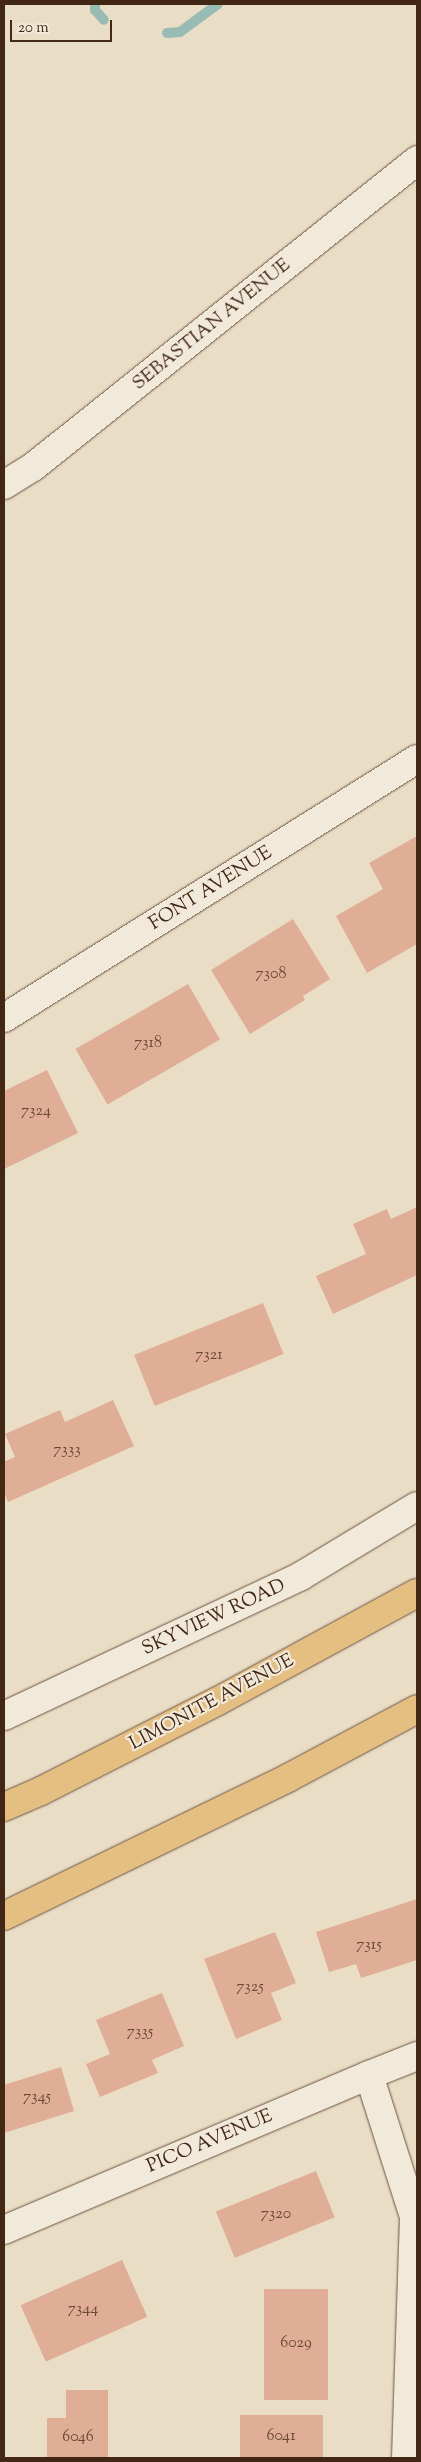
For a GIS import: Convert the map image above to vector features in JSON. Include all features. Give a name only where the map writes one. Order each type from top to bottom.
[{"type":"main road","name":"LIMONITE AVENUE","points":[[4,1807],[41,1791],[218,1701],[417,1593]]},
{"type":"main road","points":[[4,1916],[288,1778],[417,1709]]},
{"type":"street","name":"SEBASTIAN AVENUE","points":[[4,485],[33,467],[417,160]]},
{"type":"street","name":"FONT AVENUE","points":[[4,1018],[417,759]]},
{"type":"street","name":"SKYVIEW ROAD","points":[[4,1716],[301,1576],[417,1506]]},
{"type":"street","name":"PICO AVENUE","points":[[4,2230],[417,2056]]},
{"type":"street","points":[[369,2075],[414,2217],[406,2458]]},
{"type":"building","points":[[417,836],[417,944],[367,973],[336,916],[383,889],[369,863]]},
{"type":"building","points":[[293,919],[330,979],[303,996],[305,1000],[250,1034],[211,970]]},
{"type":"building","points":[[188,984],[220,1039],[107,1104],[75,1049]]},
{"type":"building","points":[[47,1070],[78,1133],[4,1169],[4,1091]]},
{"type":"building","points":[[417,1207],[417,1275],[333,1314],[316,1276],[366,1254],[353,1224],[387,1209],[391,1219]]},
{"type":"building","points":[[263,1303],[284,1354],[155,1406],[134,1355]]},
{"type":"building","points":[[113,1400],[134,1446],[8,1502],[4,1492],[4,1462],[15,1457],[5,1434],[60,1410],[65,1422]]},
{"type":"building","points":[[417,1899],[417,1960],[361,1978],[356,1964],[329,1972],[316,1932]]},
{"type":"building","points":[[275,1932],[296,1983],[271,1993],[282,2020],[236,2039],[204,1959]]},
{"type":"building","points":[[162,1993],[184,2046],[152,2060],[158,2073],[100,2097],[86,2064],[110,2054],[96,2020]]},
{"type":"building","points":[[61,2067],[74,2111],[4,2133],[4,2085]]},
{"type":"building","points":[[316,2171],[335,2217],[235,2258],[216,2211]]},
{"type":"building","points":[[122,2260],[147,2317],[46,2362],[21,2305]]},
{"type":"building","points":[[264,2289],[328,2289],[328,2400],[264,2400]]},
{"type":"building","points":[[66,2390],[108,2390],[108,2458],[47,2458],[47,2418],[66,2418]]},
{"type":"building","points":[[240,2415],[323,2415],[323,2458],[240,2458]]},
{"type":"waterway","points":[[95,4],[95,10],[104,20]]},
{"type":"waterway","points":[[167,33],[180,32],[218,4]]}]
